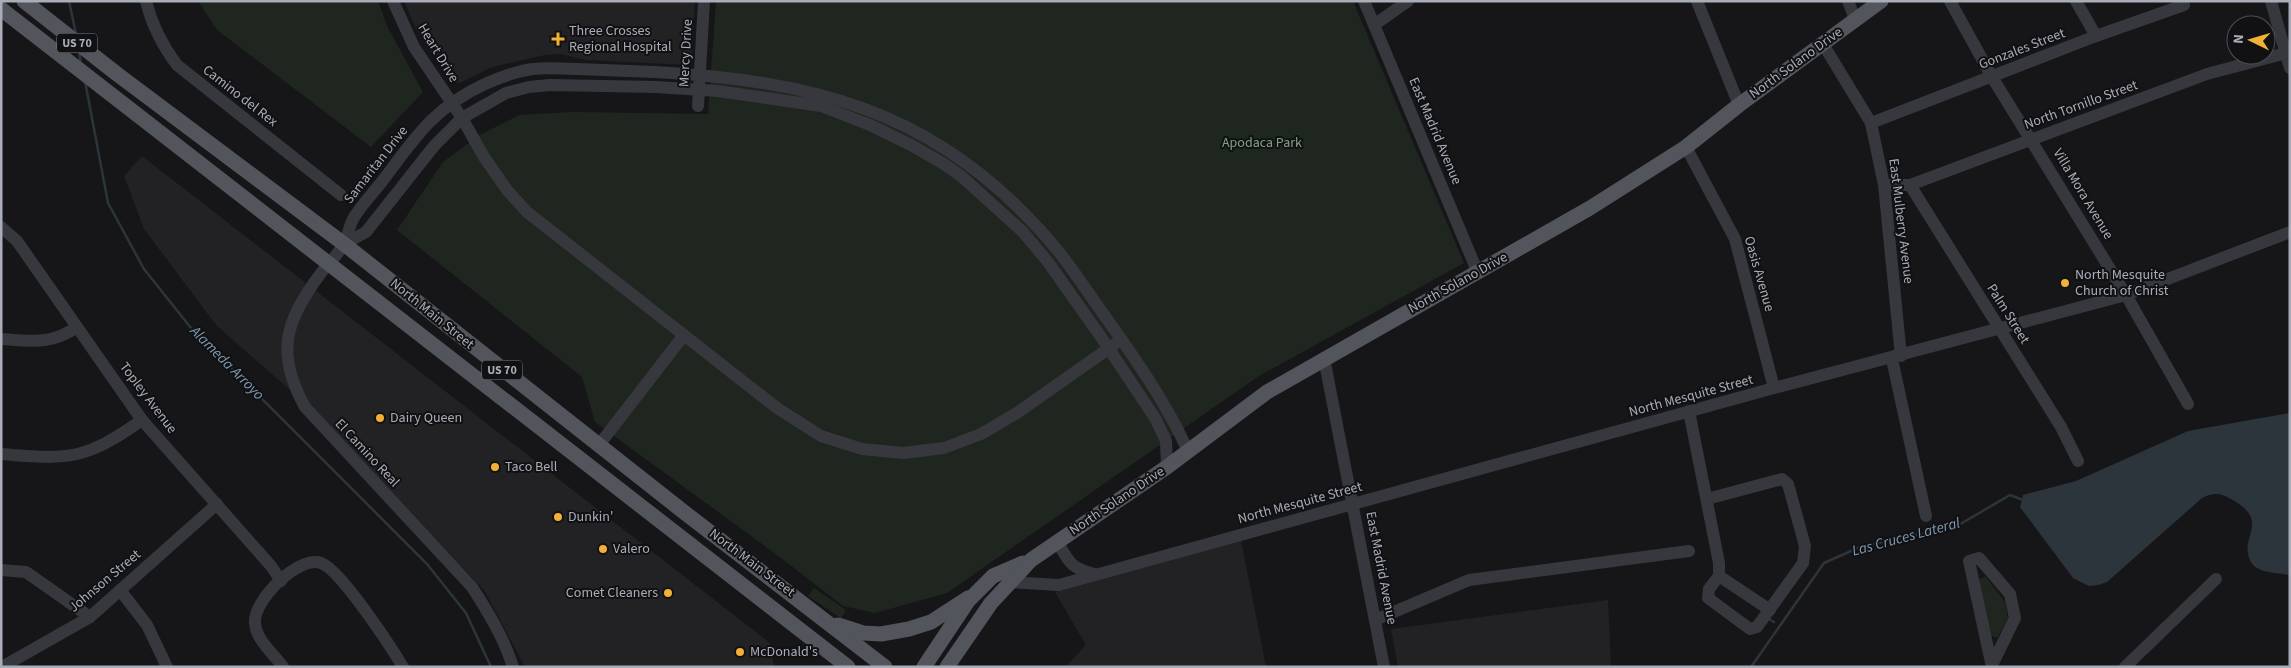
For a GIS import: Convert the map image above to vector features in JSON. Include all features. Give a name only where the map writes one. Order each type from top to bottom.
[{"type":"main road","name":"North Main Street","points":[[24,1],[117,74],[344,244],[885,667]]},
{"type":"main road","name":"North Solano Drive","points":[[947,667],[991,603],[1009,582],[1031,560],[1057,541],[1167,467],[1267,392],[1590,208],[1686,147],[1739,104],[1880,1]]},
{"type":"main road","name":"North Main Street","points":[[1,9],[848,667]]},
{"type":"main road","points":[[454,360],[458,356],[476,360],[511,388],[526,388]]},
{"type":"main road","name":"North Solano Drive","points":[[924,667],[974,595],[993,576],[1031,560]]},
{"type":"main road","points":[[831,623],[863,633],[881,634],[909,629],[930,622],[974,595]]},
{"type":"street","name":"Camino del Rex","points":[[146,1],[151,21],[163,46],[177,65],[341,195]]},
{"type":"street","name":"Heart Drive","points":[[393,1],[414,47],[462,118],[484,157],[507,190],[527,212],[777,408],[821,436],[862,448],[904,453],[944,448],[982,434],[1017,413],[1121,339]]},
{"type":"street","name":"Mercy Drive","points":[[698,106],[704,1]]},
{"type":"street","name":"East Madrid Avenue","points":[[1364,1],[1478,273]]},
{"type":"street","points":[[1374,25],[1408,1]]},
{"type":"street","points":[[1697,1],[1739,104]]},
{"type":"street","points":[[1848,1],[1855,19]]},
{"type":"street","name":"Villa Mora Avenue","points":[[1950,1],[1992,77],[2126,295],[2188,404]]},
{"type":"street","points":[[2076,1],[2096,36]]},
{"type":"street","points":[[2271,1],[2290,68]]},
{"type":"street","name":"Gonzales Street","points":[[1871,123],[2096,36],[2184,5]]},
{"type":"street","name":"East Mulberry Avenue","points":[[1823,44],[1871,123],[1884,185],[1896,357],[1926,516]]},
{"type":"street","name":"North Tornillo Street","points":[[1884,185],[1910,185],[2207,74],[2287,53]]},
{"type":"street","name":"Samaritan Drive","points":[[344,244],[353,219],[432,118],[450,102],[506,75],[534,69],[700,74],[795,88],[837,98],[927,136],[986,178],[1041,230],[1121,339],[1162,399],[1188,451]]},
{"type":"street","points":[[344,244],[366,232],[434,146],[462,118],[506,93],[529,87],[550,85],[613,86],[700,90],[821,106],[911,145],[961,176],[1023,232],[1048,262],[1109,348],[1159,425],[1166,440],[1167,467]]},
{"type":"street","points":[[854,119],[859,106]]},
{"type":"street","name":"Oasis Avenue","points":[[1686,147],[1736,239],[1774,388]]},
{"type":"street","points":[[976,189],[986,178]]},
{"type":"street","name":"Palm Street","points":[[1910,185],[2061,427],[2078,461]]},
{"type":"street","name":"Topley Avenue","points":[[1,227],[17,241],[142,420],[217,504],[281,581]]},
{"type":"street","name":"North Mesquite Street","points":[[1009,582],[1059,585],[1774,388],[2126,295],[2290,232]]},
{"type":"street","name":"El Camino Real","points":[[344,244],[303,298],[292,319],[286,352],[290,374],[296,391],[305,408],[472,587],[492,618],[508,651],[513,667]]},
{"type":"street","points":[[1,339],[48,341],[60,338],[77,327]]},
{"type":"street","points":[[599,445],[684,335]]},
{"type":"street","name":"East Madrid Avenue","points":[[1324,358],[1354,504],[1384,667]]},
{"type":"street","points":[[1689,412],[1720,563],[1719,576],[1709,589],[1708,598],[1750,629],[1757,627],[1803,563],[1806,551],[1786,480],[1777,480],[1707,499]]},
{"type":"street","points":[[1,454],[50,458],[78,455],[107,443],[142,420]]},
{"type":"street","name":"Johnson Street","points":[[2,667],[90,617],[217,504]]},
{"type":"street","points":[[1057,541],[1068,562],[1079,570],[1094,574]]},
{"type":"street","points":[[1375,620],[1469,580],[1689,551]]},
{"type":"street","points":[[1979,558],[2010,594],[2014,618],[1992,666],[1969,561],[1979,558]]},
{"type":"street","points":[[283,667],[261,639],[255,622],[258,604],[281,581],[304,563],[312,561],[325,564],[362,606],[403,667]]},
{"type":"street","points":[[1,570],[26,572],[90,617]]},
{"type":"street","points":[[1719,576],[1770,610]]},
{"type":"street","points":[[2125,667],[2216,579]]},
{"type":"street","points":[[120,590],[147,625],[167,667]]},
{"type":"shaded area","name":"Three Crosses Regional Hospital","points":[[404,1],[695,1],[691,61],[686,65],[586,60],[560,54],[545,55],[492,67],[460,83],[450,82],[416,29]]},
{"type":"shaded area","points":[[142,156],[770,643],[774,667],[525,667],[484,590],[315,412],[216,325],[144,229],[124,176]]},
{"type":"shaded area","points":[[2290,413],[2290,575],[2268,572],[2254,566],[2248,553],[2252,530],[2250,515],[2243,507],[2220,494],[2213,494],[2202,498],[2107,582],[2089,586],[2073,578],[2020,507],[2023,495],[2076,481],[2188,431]]},
{"type":"shaded area","points":[[1241,540],[1266,667],[1065,667],[1086,645],[1055,592]]},
{"type":"shaded area","points":[[1608,600],[1611,667],[1398,667],[1391,629]]},
{"type":"green space","points":[[198,1],[378,1],[388,28],[423,92],[371,147],[217,30]]},
{"type":"green space","name":"Apodaca Park","points":[[716,1],[1353,1],[1464,263],[1259,376],[947,593],[875,613],[843,606],[781,558],[595,422],[582,377],[397,230],[443,162],[478,136],[519,115],[573,112],[708,114]]},
{"type":"green space","points":[[1985,576],[2005,602],[2008,618],[1997,638],[1990,635],[1978,580]]},
{"type":"green space","points":[[814,588],[846,610],[841,618],[808,596]]},
{"type":"waterway","name":"Alameda Arroyo","points":[[69,1],[76,34]]},
{"type":"waterway","name":"Alameda Arroyo","points":[[79,52],[81,64]]},
{"type":"waterway","name":"Alameda Arroyo","points":[[85,81],[108,203],[144,269],[191,328],[427,564],[466,613],[491,667]]},
{"type":"waterway","name":"Las Cruces Lateral","points":[[1751,667],[1824,563],[1860,547],[1957,526],[2010,495],[2023,500]]},
{"type":"waterway","points":[[1769,619],[1774,622]]},
{"type":"place","name":"Three Crosses Regional Hospital","points":[[558,39]]},
{"type":"place","name":"North Mesquite Church of Christ","points":[[2065,283]]},
{"type":"place","name":"Dairy Queen","points":[[380,418]]},
{"type":"place","name":"Taco Bell","points":[[495,467]]},
{"type":"place","name":"Dunkin'","points":[[558,517]]},
{"type":"place","name":"Valero","points":[[603,549]]},
{"type":"place","name":"Comet Cleaners","points":[[668,593]]},
{"type":"place","name":"McDonald's","points":[[740,652]]}]
